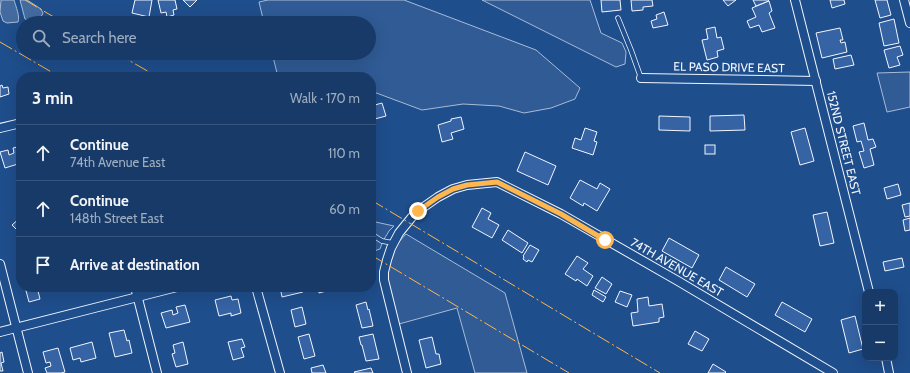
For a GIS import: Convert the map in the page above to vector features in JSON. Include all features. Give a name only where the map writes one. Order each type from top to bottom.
[{"type":"street","name":"152ND STREET EAST","points":[[795,0],[868,289]]},
{"type":"street","points":[[904,0],[910,23]]},
{"type":"street","name":"EL PASO DRIVE EAST","points":[[641,78],[816,81]]},
{"type":"street","points":[[0,128],[16,124]]},
{"type":"street","name":"74TH AVENUE EAST","points":[[407,373],[384,280],[386,260],[394,243],[412,217],[428,203],[438,197],[453,189],[467,185],[497,182],[561,214],[834,373]]},
{"type":"street","points":[[0,264],[28,373]]},
{"type":"street","points":[[137,292],[157,373]]},
{"type":"street","points":[[0,332],[155,292]]},
{"type":"street","points":[[257,292],[280,373]]},
{"type":"street","points":[[887,361],[889,373]]},
{"type":"lane","points":[[618,18],[632,50],[641,78]]},
{"type":"lane","points":[[376,237],[382,241],[394,243]]},
{"type":"shaded area","points":[[1,0],[14,0],[18,14],[18,16],[16,16],[16,22],[7,23],[3,21],[0,12]]},
{"type":"shaded area","points":[[20,0],[27,0],[41,9],[43,13],[42,16],[24,16]]},
{"type":"shaded area","points":[[268,0],[404,0],[536,50],[580,88],[575,99],[551,108],[524,113],[499,106],[463,104],[422,110],[376,93],[376,72],[277,72],[274,60],[376,60],[376,16],[262,16],[259,2]]},
{"type":"shaded area","points":[[482,0],[590,0],[601,33],[622,43],[626,52],[625,64],[616,67]]},
{"type":"shaded area","points":[[910,72],[910,107],[887,112],[877,73]]},
{"type":"shaded area","points":[[376,222],[394,226],[389,231],[380,249],[376,250]]},
{"type":"shaded area","points":[[406,234],[505,293],[527,373],[475,373],[457,308],[399,324],[388,281],[388,269],[391,256],[396,245]]},
{"type":"building","points":[[135,0],[152,0],[149,16],[132,13]]},
{"type":"building","points":[[158,0],[175,0],[177,9],[173,10],[174,15],[167,16],[166,12],[161,13]]},
{"type":"building","points":[[183,0],[197,0],[190,7]]},
{"type":"building","points":[[601,0],[620,0],[621,10],[602,12]]},
{"type":"building","points":[[631,0],[652,0],[653,6],[643,7],[643,10],[632,11]]},
{"type":"building","points":[[723,0],[736,0],[728,6]]},
{"type":"building","points":[[753,0],[768,0],[769,1],[756,6]]},
{"type":"building","points":[[830,0],[844,0],[845,4],[832,8]]},
{"type":"building","points":[[875,0],[887,0],[891,15],[880,18]]},
{"type":"building","points":[[769,1],[772,11],[769,13],[775,28],[762,32],[759,25],[750,28],[747,21],[756,17],[752,8]]},
{"type":"building","points":[[664,12],[668,25],[653,28],[651,21],[657,19],[656,15]]},
{"type":"building","points":[[894,19],[899,43],[884,46],[879,23]]},
{"type":"building","points":[[715,27],[717,38],[721,37],[724,49],[717,51],[718,57],[707,60],[702,40],[708,39],[706,29]]},
{"type":"building","points":[[840,28],[843,40],[840,40],[841,43],[845,42],[847,52],[822,58],[816,33]]},
{"type":"building","points":[[900,46],[903,55],[897,57],[900,65],[889,68],[884,50]]},
{"type":"building","points":[[851,55],[854,65],[835,69],[833,59]]},
{"type":"building","points":[[2,85],[3,88],[8,87],[9,94],[0,97],[0,86]]},
{"type":"building","points":[[382,103],[386,116],[376,119],[376,105]]},
{"type":"building","points":[[744,115],[745,130],[710,131],[710,116]]},
{"type":"building","points":[[659,116],[690,117],[690,131],[659,130]]},
{"type":"building","points":[[461,117],[464,129],[451,133],[453,139],[442,142],[438,125],[451,121],[451,119]]},
{"type":"building","points":[[864,123],[868,140],[873,139],[876,147],[870,149],[874,165],[864,168],[859,152],[864,151],[861,141],[857,142],[853,126]]},
{"type":"building","points":[[585,128],[597,132],[594,141],[597,142],[593,155],[572,148],[575,138],[581,140]]},
{"type":"building","points":[[805,128],[814,161],[800,165],[791,132]]},
{"type":"building","points":[[705,145],[715,145],[715,154],[705,154]]},
{"type":"building","points":[[16,147],[16,165],[5,168],[0,152],[8,150],[9,155],[14,153],[13,148]]},
{"type":"building","points":[[525,152],[556,166],[548,185],[517,171]]},
{"type":"building","points":[[580,180],[597,189],[600,183],[610,189],[597,211],[584,203],[583,206],[570,198]]},
{"type":"building","points":[[898,184],[901,195],[887,199],[884,188]]},
{"type":"building","points":[[910,203],[910,216],[905,217],[902,205]]},
{"type":"building","points":[[482,208],[491,213],[488,219],[499,225],[492,238],[472,227]]},
{"type":"building","points":[[827,212],[834,243],[820,246],[813,215]]},
{"type":"building","points":[[910,218],[910,230],[905,231],[903,220]]},
{"type":"building","points":[[16,221],[16,229],[12,225]]},
{"type":"building","points":[[508,230],[528,243],[522,253],[502,240]]},
{"type":"building","points":[[669,238],[699,255],[692,268],[662,251]]},
{"type":"building","points":[[530,245],[539,250],[532,262],[528,260],[527,262],[523,259],[523,256]]},
{"type":"building","points":[[577,256],[588,263],[583,269],[593,276],[587,286],[577,279],[576,281],[565,274]]},
{"type":"building","points":[[902,258],[904,267],[885,271],[883,262]]},
{"type":"building","points":[[726,267],[755,284],[747,297],[719,280]]},
{"type":"building","points":[[602,277],[612,284],[606,294],[595,288]]},
{"type":"building","points":[[594,290],[606,297],[603,302],[592,295]]},
{"type":"building","points":[[620,291],[632,295],[627,307],[615,302]]},
{"type":"building","points":[[26,292],[38,292],[40,299],[29,302]]},
{"type":"building","points":[[281,292],[303,292],[282,297]]},
{"type":"building","points":[[231,296],[232,300],[238,299],[241,313],[231,316],[231,313],[219,316],[215,300]]},
{"type":"building","points":[[648,297],[649,306],[662,304],[664,317],[659,318],[659,322],[633,326],[631,313],[638,312],[637,299]]},
{"type":"building","points":[[366,302],[373,326],[362,328],[356,305]]},
{"type":"building","points":[[782,302],[812,319],[805,332],[775,315]]},
{"type":"building","points":[[185,305],[190,322],[166,328],[161,313],[172,310],[173,315],[178,313],[176,307]]},
{"type":"building","points":[[302,307],[306,324],[295,327],[291,310]]},
{"type":"building","points":[[855,316],[862,349],[849,353],[841,320]]},
{"type":"building","points":[[124,330],[127,341],[129,340],[132,353],[115,357],[109,333]]},
{"type":"building","points":[[695,331],[709,339],[702,351],[688,344]]},
{"type":"building","points":[[309,334],[315,356],[304,359],[298,337]]},
{"type":"building","points":[[373,334],[379,359],[366,361],[359,337]]},
{"type":"building","points":[[432,337],[436,354],[439,354],[441,364],[426,368],[419,340]]},
{"type":"building","points":[[242,339],[245,347],[241,348],[244,357],[233,360],[228,342]]},
{"type":"building","points":[[92,342],[96,358],[81,362],[80,358],[73,360],[70,348]]},
{"type":"building","points":[[183,342],[188,364],[176,367],[172,354],[175,353],[173,345]]},
{"type":"building","points":[[58,348],[65,372],[47,373],[45,368],[51,366],[50,362],[46,363],[43,352]]},
{"type":"building","points":[[2,352],[4,362],[1,363],[3,371],[0,371],[0,353]]},
{"type":"building","points":[[713,364],[726,372],[708,373]]},
{"type":"building","points":[[323,365],[326,373],[312,373],[311,368]]},
{"type":"building","points":[[371,368],[373,373],[354,372]]},
{"type":"power","points":[[25,0],[52,16]]},
{"type":"power","points":[[0,42],[16,51]]},
{"type":"power","points":[[31,60],[51,72]]},
{"type":"power","points":[[128,60],[149,72]]},
{"type":"power","points":[[376,203],[660,373]]},
{"type":"power","points":[[376,258],[569,373]]},
{"type":"route","points":[[418,211],[428,203],[453,189],[467,185],[497,182],[561,214],[605,240]]}]
